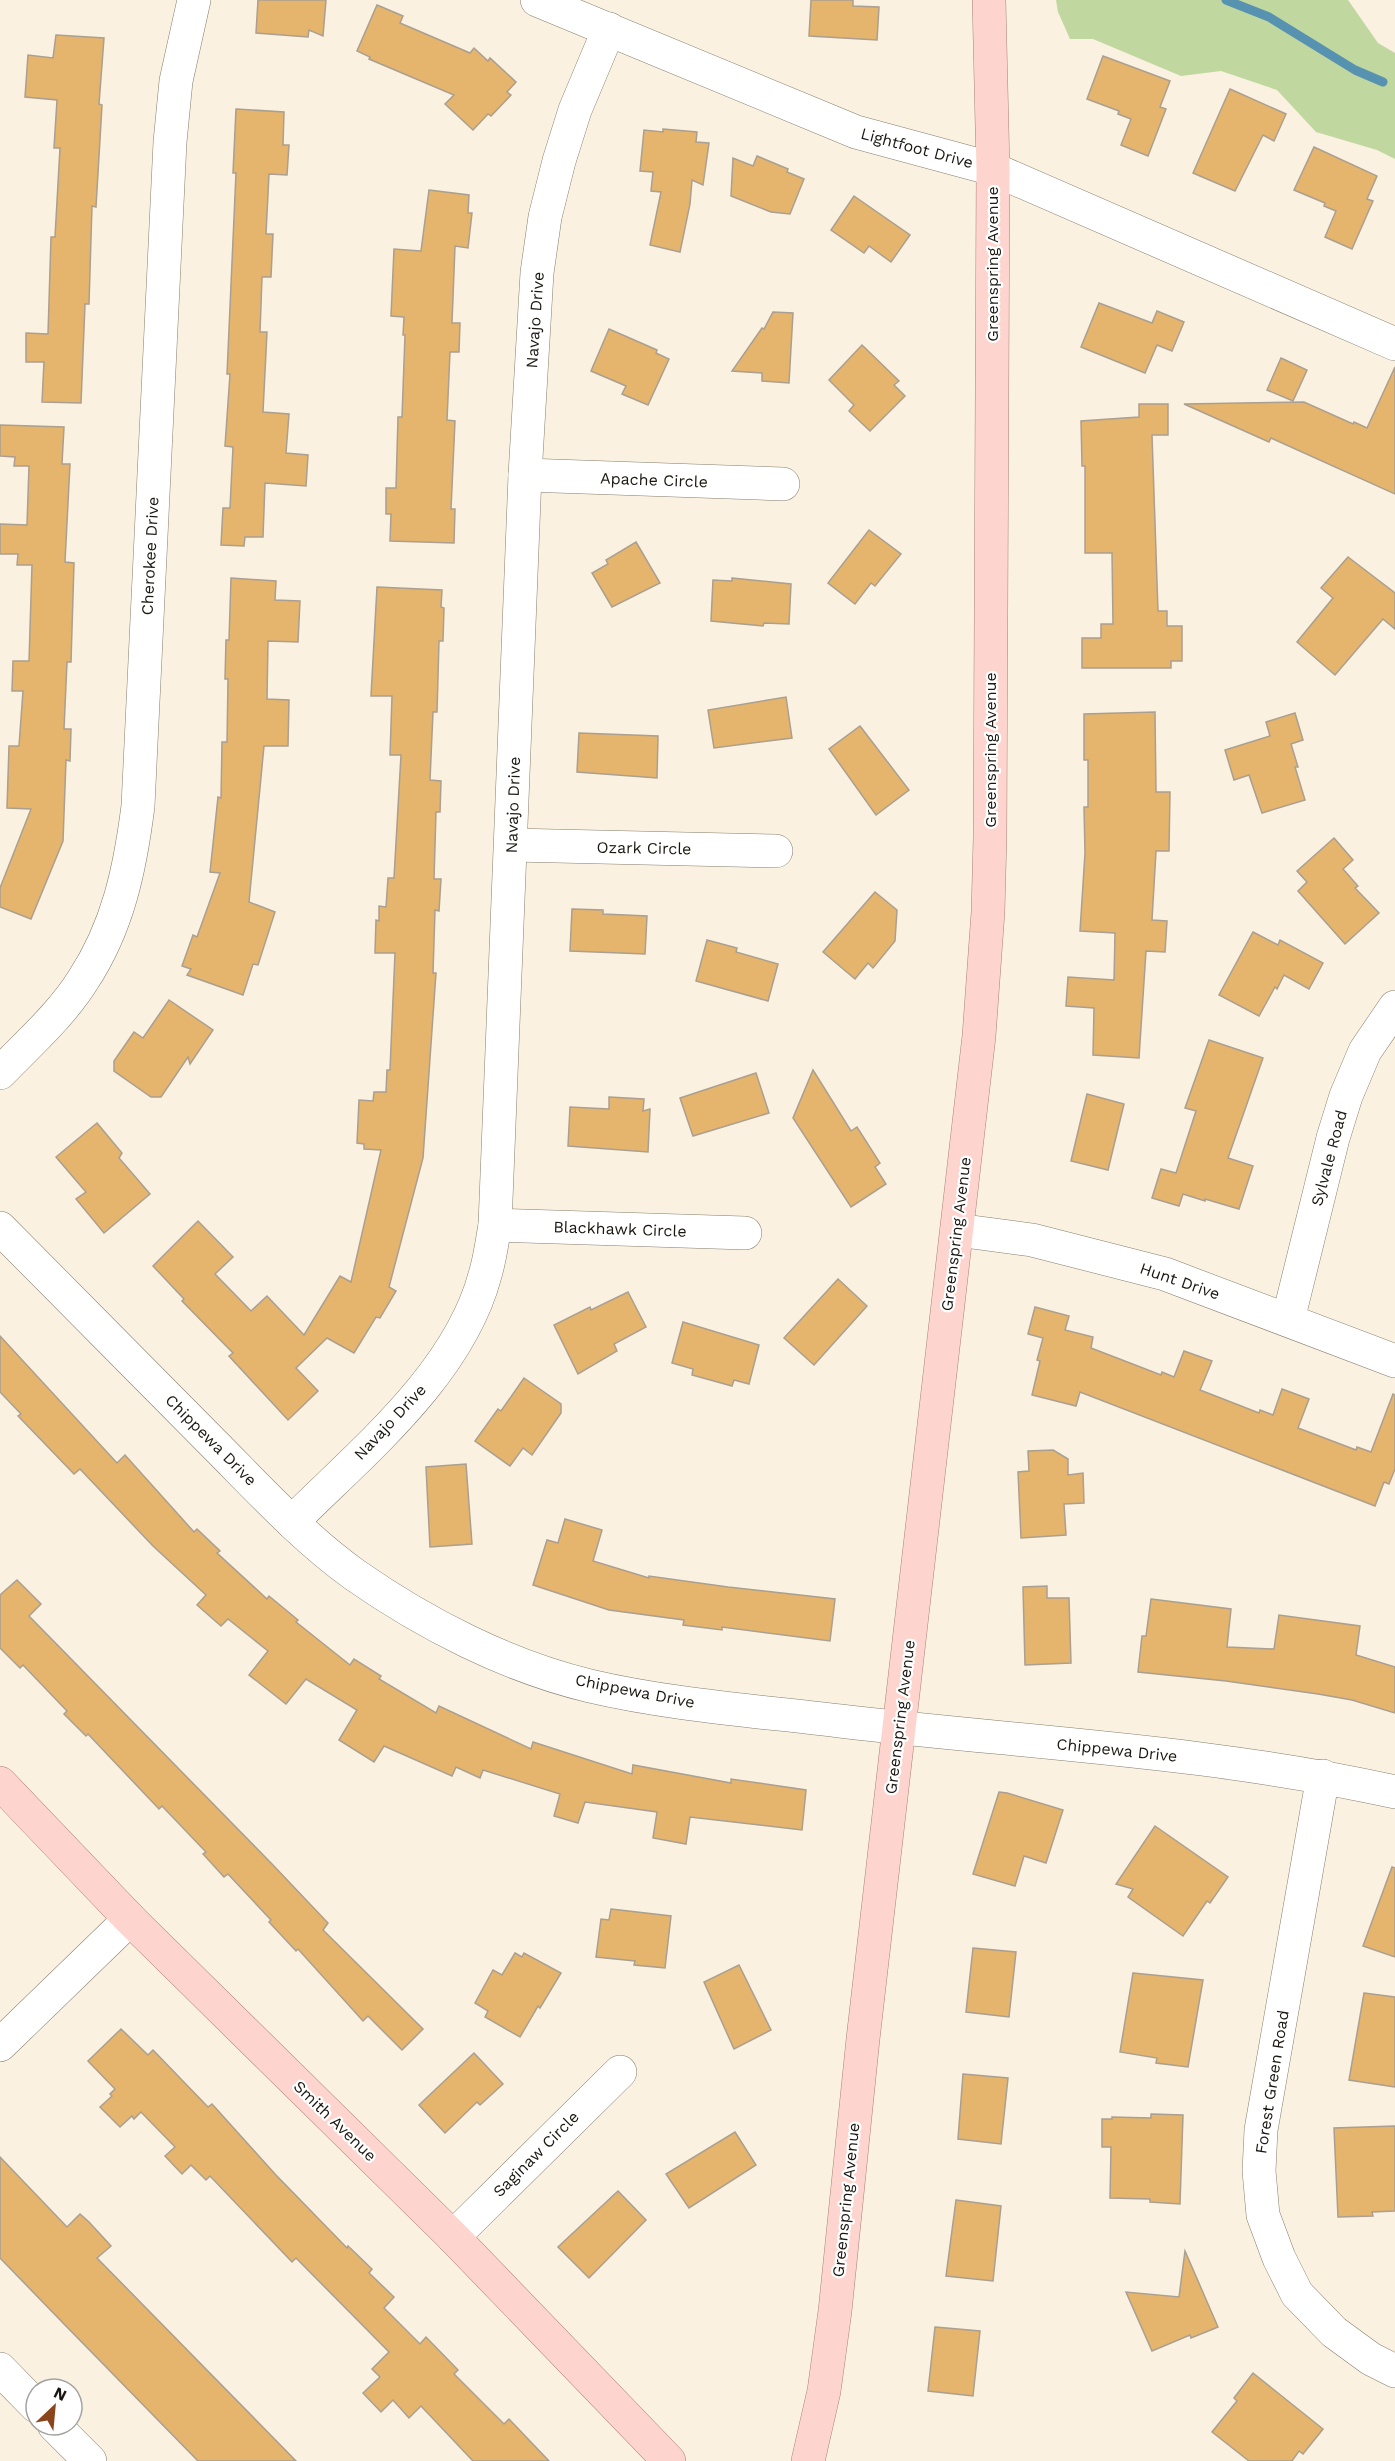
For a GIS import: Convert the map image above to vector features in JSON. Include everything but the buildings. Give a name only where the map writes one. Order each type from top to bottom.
[{"type":"main road","name":"Greenspring Avenue","points":[[808,2461],[824,2391],[835,2311],[899,1728],[979,1036],[988,912],[993,169],[989,0]]},
{"type":"main road","name":"Smith Avenue","points":[[0,1783],[130,1919],[453,2237],[669,2461]]},
{"type":"street","name":"Cherokee Drive","points":[[0,1072],[54,1017],[83,981],[105,941],[121,901],[131,859],[138,806],[170,142],[176,81],[194,0]]},
{"type":"street","name":"Lightfoot Drive","points":[[537,0],[856,132],[993,169],[1395,344]]},
{"type":"street","name":"Navajo Drive","points":[[292,1522],[413,1402],[446,1357],[470,1313],[485,1276],[495,1225],[525,475],[537,273],[545,217],[559,160],[575,110],[609,29]]},
{"type":"street","name":"Apache Circle","points":[[525,475],[783,484]]},
{"type":"street","name":"Ozark Circle","points":[[512,845],[776,851]]},
{"type":"street","name":"Sylvale Road","points":[[1288,1320],[1333,1138],[1346,1096],[1365,1051],[1395,1007]]},
{"type":"street","name":"Blackhawk Circle","points":[[495,1225],[745,1233]]},
{"type":"street","name":"Chippewa Drive","points":[[0,1228],[292,1522],[352,1573],[398,1603],[458,1636],[526,1665],[588,1685],[655,1698],[899,1728],[1233,1762],[1323,1776],[1395,1792]]},
{"type":"street","name":"Hunt Drive","points":[[957,1230],[1032,1240],[1095,1254],[1165,1274],[1395,1361]]},
{"type":"street","name":"Forest Green Road","points":[[1323,1776],[1261,2130],[1259,2170],[1263,2215],[1279,2258],[1297,2294],[1334,2332],[1371,2359],[1395,2371]]},
{"type":"street","points":[[0,2045],[130,1919]]},
{"type":"street","name":"Saginaw Circle","points":[[453,2237],[620,2072]]},
{"type":"street","points":[[0,2369],[24,2394]]},
{"type":"street","points":[[66,2437],[90,2461]]},
{"type":"green space","points":[[1056,0],[1348,0],[1378,43],[1395,53],[1395,159],[1377,150],[1316,132],[1277,90],[1221,71],[1181,76],[1093,39],[1070,39],[1058,12]]},
{"type":"waterway","points":[[1226,0],[1269,17],[1355,70],[1383,82]]}]
